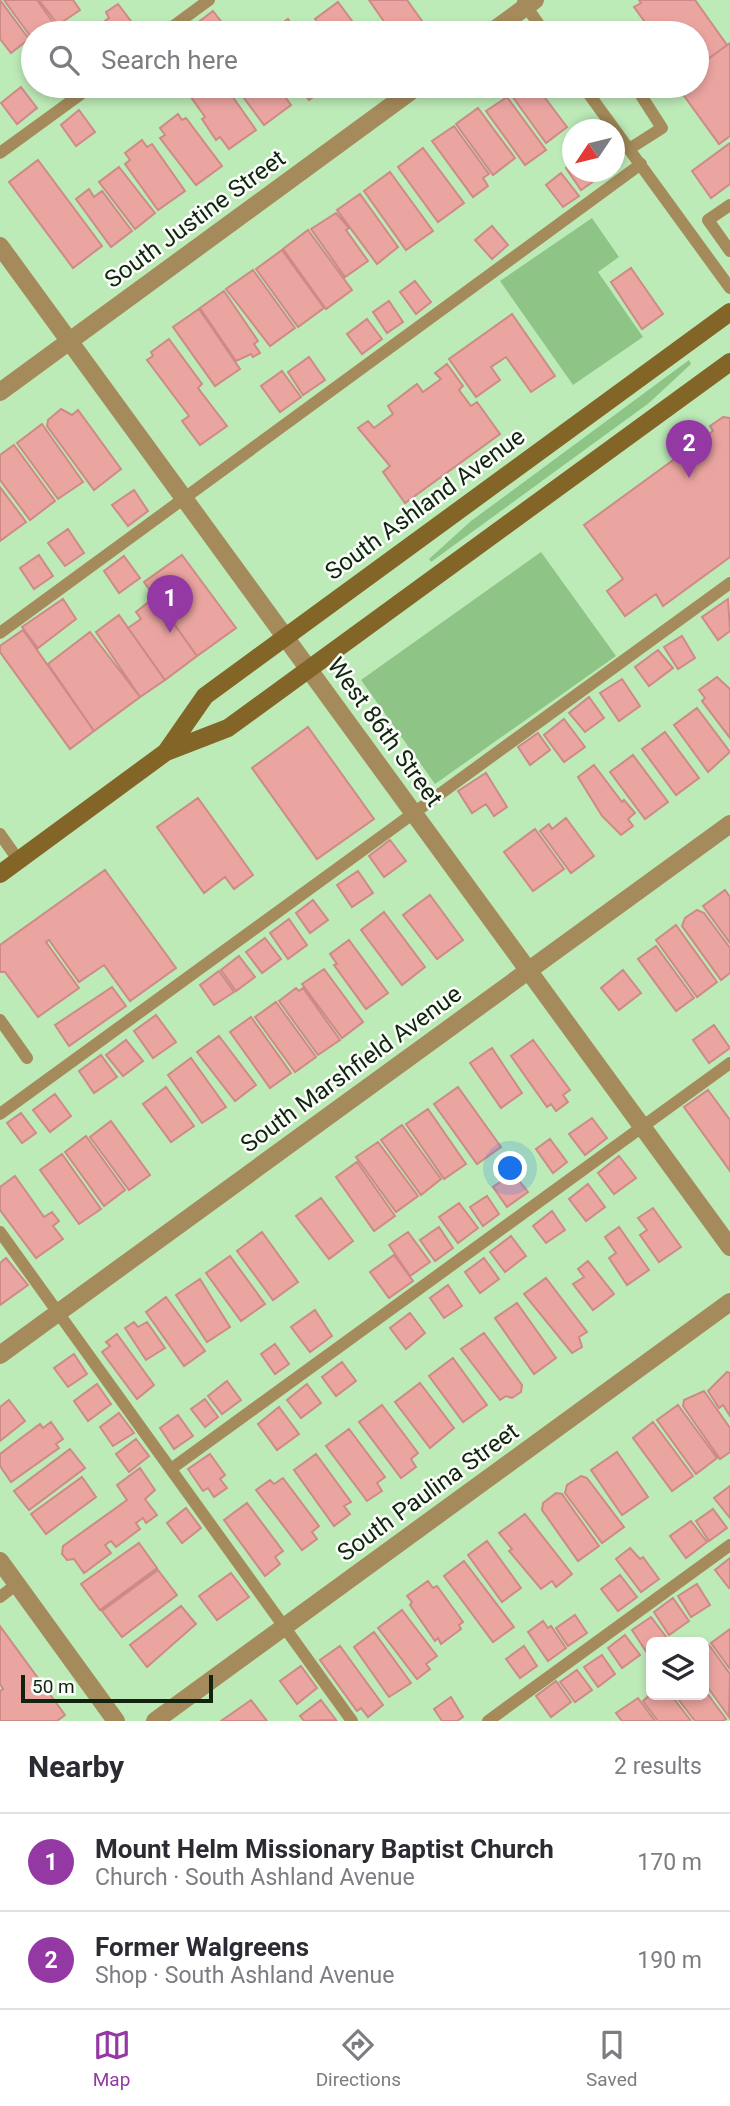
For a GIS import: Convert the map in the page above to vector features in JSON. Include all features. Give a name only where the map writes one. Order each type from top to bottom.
[{"type":"main road","name":"South Ashland Avenue","points":[[166,752],[205,696],[730,312]]},
{"type":"main road","name":"South Ashland Avenue","points":[[0,874],[166,752],[228,728],[730,362]]},
{"type":"street","points":[[504,21],[527,2]]},
{"type":"street","name":"South Justine Street","points":[[0,392],[402,98]]},
{"type":"street","name":"West 86th Street","points":[[0,246],[730,1247]]},
{"type":"street","name":"South Marshfield Avenue","points":[[0,1355],[730,824]]},
{"type":"street","name":"South Paulina Street","points":[[155,1721],[730,1302]]},
{"type":"street","points":[[0,1560],[116,1721]]},
{"type":"lane","points":[[180,21],[209,0]]},
{"type":"lane","points":[[527,2],[538,21]]},
{"type":"lane","points":[[0,153],[76,98]]},
{"type":"lane","points":[[592,98],[730,288]]},
{"type":"lane","points":[[629,149],[662,128],[643,98]]},
{"type":"lane","points":[[0,634],[641,164]]},
{"type":"lane","points":[[730,205],[708,220],[730,251]]},
{"type":"lane","points":[[0,1114],[730,583]]},
{"type":"lane","points":[[0,834],[19,861]]},
{"type":"lane","points":[[0,1020],[27,1058]]},
{"type":"lane","points":[[171,1469],[730,1063]]},
{"type":"lane","points":[[0,1232],[352,1721]]},
{"type":"lane","points":[[488,1721],[730,1545]]},
{"type":"lane","points":[[0,1597],[17,1584]]},
{"type":"green space","points":[[592,218],[619,257],[598,272],[643,337],[573,385],[500,281]]},
{"type":"green space","points":[[689,360],[691,364],[649,403],[431,562],[429,559],[471,521]]},
{"type":"green space","points":[[541,552],[616,656],[435,784],[361,680]]},
{"type":"building","points":[[0,0],[21,28],[21,45],[11,53],[0,39]]},
{"type":"building","points":[[4,0],[37,0],[52,21],[21,21],[21,23]]},
{"type":"building","points":[[39,0],[73,0],[80,10],[64,21],[55,21]]},
{"type":"building","points":[[369,0],[407,0],[422,21],[384,21]]},
{"type":"building","points":[[639,0],[695,0],[727,45],[709,58],[709,21],[644,21],[634,7],[641,3]]},
{"type":"building","points":[[338,2],[352,21],[317,21],[315,19]]},
{"type":"building","points":[[118,4],[131,21],[105,21],[109,18],[106,12]]},
{"type":"building","points":[[213,11],[221,21],[200,21]]},
{"type":"building","points":[[730,43],[730,136],[719,144],[686,98],[709,98],[709,58]]},
{"type":"building","points":[[21,87],[21,98],[29,98],[37,108],[17,124],[1,103]]},
{"type":"building","points":[[192,98],[233,98],[256,130],[229,149],[220,137],[216,140],[202,119],[205,117]]},
{"type":"building","points":[[244,98],[286,98],[291,105],[264,125]]},
{"type":"building","points":[[508,98],[546,150],[525,165],[486,111]]},
{"type":"building","points":[[514,98],[545,98],[562,120],[562,131],[546,143]]},
{"type":"building","points":[[478,108],[515,158],[493,175],[456,124]]},
{"type":"building","points":[[79,110],[95,132],[76,146],[61,125]]},
{"type":"building","points":[[178,114],[182,120],[186,118],[222,166],[196,185],[160,138],[165,135],[160,128]]},
{"type":"building","points":[[454,126],[489,174],[483,178],[488,186],[473,197],[432,141]]},
{"type":"building","points":[[142,140],[147,147],[152,144],[185,191],[158,210],[125,164],[130,160],[125,153]]},
{"type":"building","points":[[730,143],[730,184],[711,198],[692,171]]},
{"type":"building","points":[[423,148],[464,203],[438,222],[398,167]]},
{"type":"building","points":[[38,160],[102,246],[73,268],[9,182]]},
{"type":"building","points":[[119,167],[155,213],[135,229],[99,182]]},
{"type":"building","points":[[390,172],[433,231],[406,250],[364,191]]},
{"type":"building","points":[[561,173],[562,182],[568,182],[579,196],[563,207],[546,185]]},
{"type":"building","points":[[576,182],[592,182],[581,190]]},
{"type":"building","points":[[89,189],[94,197],[102,191],[132,231],[111,247],[76,199]]},
{"type":"building","points":[[360,194],[398,247],[377,264],[337,210]]},
{"type":"building","points":[[336,213],[349,228],[346,230],[368,261],[345,277],[311,229]]},
{"type":"building","points":[[492,226],[508,245],[492,259],[475,240]]},
{"type":"building","points":[[308,230],[352,290],[326,309],[283,249]]},
{"type":"building","points":[[282,250],[324,308],[298,327],[256,269]]},
{"type":"building","points":[[631,268],[663,314],[642,329],[611,282]]},
{"type":"building","points":[[253,270],[295,328],[270,346],[226,289]]},
{"type":"building","points":[[415,281],[431,302],[416,314],[400,292]]},
{"type":"building","points":[[224,291],[258,341],[254,344],[260,353],[253,357],[251,354],[236,361],[200,308]]},
{"type":"building","points":[[389,301],[403,322],[387,333],[373,312]]},
{"type":"building","points":[[199,309],[240,369],[215,386],[173,327]]},
{"type":"building","points":[[512,314],[555,376],[531,392],[506,357],[491,367],[500,380],[476,397],[449,359]]},
{"type":"building","points":[[367,319],[382,339],[362,354],[347,334]]},
{"type":"building","points":[[169,339],[202,384],[198,388],[227,426],[200,445],[182,421],[189,416],[147,360],[153,356],[151,352]]},
{"type":"building","points":[[309,357],[325,380],[303,395],[288,372]]},
{"type":"building","points":[[447,364],[463,386],[459,390],[471,406],[477,402],[500,434],[405,503],[383,472],[390,466],[358,428],[368,421],[374,428],[393,414],[388,406],[417,384],[423,392],[441,379],[435,373]]},
{"type":"building","points":[[282,371],[301,397],[280,412],[261,386]]},
{"type":"building","points":[[61,409],[72,415],[78,410],[121,469],[94,490],[47,426],[48,420]]},
{"type":"building","points":[[723,417],[730,418],[730,557],[663,606],[656,594],[625,616],[607,591],[623,579],[584,525],[713,431],[710,426]]},
{"type":"building","points":[[42,424],[83,482],[58,499],[17,443]]},
{"type":"building","points":[[14,445],[55,501],[30,520],[0,480],[0,455]]},
{"type":"building","points":[[0,487],[26,522],[0,541]]},
{"type":"building","points":[[134,490],[148,511],[128,526],[112,505]]},
{"type":"building","points":[[68,529],[84,553],[65,566],[48,543]]},
{"type":"building","points":[[39,555],[53,576],[34,589],[20,568]]},
{"type":"building","points":[[182,555],[236,628],[197,656],[144,582]]},
{"type":"building","points":[[124,556],[140,578],[119,593],[104,571]]},
{"type":"building","points":[[155,597],[197,656],[165,680],[128,628],[141,619],[136,612]]},
{"type":"building","points":[[63,599],[76,619],[38,648],[22,627]]},
{"type":"building","points":[[728,599],[730,631],[718,640],[702,617]]},
{"type":"building","points":[[119,615],[165,680],[140,697],[96,632]]},
{"type":"building","points":[[23,630],[94,731],[70,749],[0,652],[0,646]]},
{"type":"building","points":[[90,632],[140,697],[94,731],[48,664]]},
{"type":"building","points":[[682,636],[695,658],[678,669],[664,647]]},
{"type":"building","points":[[658,650],[673,668],[649,686],[635,667]]},
{"type":"building","points":[[717,677],[730,689],[730,738],[702,701],[705,698],[699,690]]},
{"type":"building","points":[[622,679],[640,706],[619,721],[600,693]]},
{"type":"building","points":[[589,697],[604,718],[585,732],[569,713]]},
{"type":"building","points":[[697,708],[730,752],[708,772],[674,725]]},
{"type":"building","points":[[564,719],[585,747],[564,762],[544,735]]},
{"type":"building","points":[[308,727],[374,819],[317,859],[252,768]]},
{"type":"building","points":[[665,732],[699,778],[676,795],[642,749]]},
{"type":"building","points":[[538,733],[550,750],[530,765],[518,747]]},
{"type":"building","points":[[633,755],[668,802],[645,819],[610,772]]},
{"type":"building","points":[[594,765],[622,802],[624,800],[635,813],[628,819],[633,826],[621,835],[602,816],[578,777]]},
{"type":"building","points":[[486,773],[507,807],[494,816],[486,804],[472,813],[458,791]]},
{"type":"building","points":[[198,798],[253,875],[234,889],[225,877],[204,893],[157,827]]},
{"type":"building","points":[[566,818],[594,856],[571,873],[540,831],[549,824],[552,829]]},
{"type":"building","points":[[535,829],[564,869],[533,891],[504,852]]},
{"type":"building","points":[[390,840],[406,861],[384,877],[369,856]]},
{"type":"building","points":[[105,870],[176,968],[130,1001],[104,965],[79,982],[49,940],[46,942],[79,988],[38,1017],[5,972],[0,972],[0,945]]},
{"type":"building","points":[[358,871],[373,893],[352,907],[337,885]]},
{"type":"building","points":[[725,890],[730,897],[730,943],[703,906]]},
{"type":"building","points":[[430,895],[463,940],[437,959],[403,915]]},
{"type":"building","points":[[313,900],[328,920],[310,933],[296,913]]},
{"type":"building","points":[[697,910],[704,913],[730,948],[730,973],[721,980],[682,926],[685,918]]},
{"type":"building","points":[[384,912],[425,967],[402,985],[361,930]]},
{"type":"building","points":[[289,919],[307,945],[288,959],[270,933]]},
{"type":"building","points":[[676,925],[717,982],[697,997],[656,940]]},
{"type":"building","points":[[265,938],[281,959],[262,973],[246,952]]},
{"type":"building","points":[[349,940],[388,993],[366,1009],[334,965],[337,964],[330,954]]},
{"type":"building","points":[[656,946],[694,998],[676,1011],[638,959]]},
{"type":"building","points":[[239,956],[255,977],[236,991],[221,970]]},
{"type":"building","points":[[324,969],[363,1022],[342,1038],[302,984]]},
{"type":"building","points":[[623,970],[641,993],[619,1010],[601,988]]},
{"type":"building","points":[[219,971],[234,992],[214,1005],[200,985]]},
{"type":"building","points":[[112,987],[126,1006],[69,1046],[55,1025]]},
{"type":"building","points":[[296,988],[299,991],[303,988],[340,1040],[318,1055],[279,1001]]},
{"type":"building","points":[[276,1002],[316,1057],[295,1072],[255,1017]]},
{"type":"building","points":[[156,1015],[176,1042],[153,1058],[134,1031]]},
{"type":"building","points":[[251,1017],[291,1073],[270,1088],[230,1032]]},
{"type":"building","points":[[714,1025],[730,1048],[709,1063],[693,1040]]},
{"type":"building","points":[[219,1036],[256,1085],[235,1101],[197,1052]]},
{"type":"building","points":[[126,1040],[143,1061],[123,1076],[106,1055]]},
{"type":"building","points":[[533,1040],[570,1090],[563,1095],[568,1102],[556,1111],[551,1104],[547,1107],[511,1056]]},
{"type":"building","points":[[492,1048],[522,1093],[501,1108],[470,1063]]},
{"type":"building","points":[[101,1055],[117,1077],[94,1093],[79,1071]]},
{"type":"building","points":[[191,1058],[226,1107],[202,1123],[168,1075]]},
{"type":"building","points":[[166,1087],[194,1126],[171,1142],[143,1104]]},
{"type":"building","points":[[458,1087],[501,1147],[477,1164],[434,1104]]},
{"type":"building","points":[[708,1090],[730,1120],[730,1171],[684,1107]]},
{"type":"building","points":[[55,1094],[71,1116],[50,1132],[33,1110]]},
{"type":"building","points":[[428,1109],[466,1164],[444,1179],[406,1124]]},
{"type":"building","points":[[21,1113],[36,1133],[22,1143],[7,1123]]},
{"type":"building","points":[[592,1118],[607,1138],[585,1155],[569,1134]]},
{"type":"building","points":[[111,1121],[150,1175],[129,1190],[90,1137]]},
{"type":"building","points":[[402,1125],[441,1179],[421,1195],[381,1140]]},
{"type":"building","points":[[86,1136],[125,1190],[104,1206],[65,1152]]},
{"type":"building","points":[[550,1139],[567,1162],[553,1173],[536,1149]]},
{"type":"building","points":[[378,1142],[418,1196],[396,1212],[356,1157]]},
{"type":"building","points":[[62,1154],[101,1209],[79,1224],[40,1170]]},
{"type":"building","points":[[619,1156],[636,1178],[614,1194],[598,1173]]},
{"type":"building","points":[[357,1162],[395,1216],[374,1231],[336,1177]]},
{"type":"building","points":[[513,1173],[528,1192],[507,1207],[493,1187]]},
{"type":"building","points":[[15,1176],[44,1217],[52,1212],[59,1221],[53,1226],[63,1239],[36,1258],[0,1210],[0,1187]]},
{"type":"building","points":[[588,1184],[605,1207],[586,1221],[569,1199]]},
{"type":"building","points":[[487,1196],[499,1214],[483,1226],[470,1207]]},
{"type":"building","points":[[321,1198],[353,1241],[329,1259],[296,1216]]},
{"type":"building","points":[[459,1203],[478,1228],[458,1243],[439,1217]]},
{"type":"building","points":[[653,1208],[681,1247],[659,1262],[640,1235],[647,1230],[638,1218]]},
{"type":"building","points":[[552,1211],[565,1230],[546,1243],[533,1226]]},
{"type":"building","points":[[439,1227],[453,1248],[435,1261],[420,1240]]},
{"type":"building","points":[[619,1227],[649,1270],[627,1285],[609,1258],[616,1253],[605,1237]]},
{"type":"building","points":[[262,1232],[298,1282],[273,1300],[237,1251]]},
{"type":"building","points":[[408,1232],[430,1262],[410,1276],[389,1245]]},
{"type":"building","points":[[511,1236],[526,1256],[505,1272],[490,1252]]},
{"type":"building","points":[[394,1255],[413,1281],[389,1298],[370,1272]]},
{"type":"building","points":[[230,1256],[265,1304],[241,1321],[206,1273]]},
{"type":"building","points":[[6,1258],[28,1285],[0,1305],[0,1263]]},
{"type":"building","points":[[484,1258],[499,1279],[480,1293],[465,1272]]},
{"type":"building","points":[[588,1261],[614,1294],[593,1310],[573,1284],[584,1277],[578,1269]]},
{"type":"building","points":[[546,1278],[587,1332],[579,1337],[582,1347],[572,1353],[524,1294]]},
{"type":"building","points":[[200,1279],[230,1327],[207,1342],[176,1295]]},
{"type":"building","points":[[448,1285],[462,1306],[444,1318],[430,1298]]},
{"type":"building","points":[[166,1297],[205,1351],[184,1366],[146,1312]]},
{"type":"building","points":[[517,1303],[556,1358],[534,1374],[495,1318]]},
{"type":"building","points":[[315,1310],[332,1336],[310,1352],[291,1327]]},
{"type":"building","points":[[410,1313],[425,1333],[406,1349],[390,1328]]},
{"type":"building","points":[[134,1322],[138,1327],[147,1322],[165,1348],[146,1360],[125,1328]]},
{"type":"building","points":[[484,1333],[522,1385],[521,1392],[512,1398],[506,1396],[500,1400],[461,1349]]},
{"type":"building","points":[[117,1334],[154,1385],[137,1399],[102,1352],[110,1346],[106,1342]]},
{"type":"building","points":[[275,1344],[289,1364],[275,1374],[261,1354]]},
{"type":"building","points":[[74,1354],[87,1374],[68,1387],[54,1368]]},
{"type":"building","points":[[453,1358],[487,1405],[463,1422],[429,1376]]},
{"type":"building","points":[[342,1362],[356,1381],[336,1396],[322,1377]]},
{"type":"building","points":[[727,1372],[730,1373],[730,1416],[723,1405],[719,1408],[708,1391]]},
{"type":"building","points":[[227,1381],[241,1400],[222,1414],[208,1396]]},
{"type":"building","points":[[420,1383],[454,1428],[430,1448],[395,1402]]},
{"type":"building","points":[[97,1384],[111,1404],[88,1421],[74,1401]]},
{"type":"building","points":[[307,1384],[321,1403],[301,1418],[287,1400]]},
{"type":"building","points":[[704,1391],[730,1428],[730,1452],[720,1459],[683,1406],[684,1400]]},
{"type":"building","points":[[205,1399],[218,1417],[205,1427],[191,1409]]},
{"type":"building","points":[[9,1400],[25,1421],[0,1441],[0,1407]]},
{"type":"building","points":[[382,1405],[418,1453],[411,1459],[416,1467],[401,1478],[359,1422]]},
{"type":"building","points":[[678,1405],[717,1458],[696,1474],[657,1420]]},
{"type":"building","points":[[279,1407],[299,1434],[277,1450],[258,1424]]},
{"type":"building","points":[[119,1413],[134,1433],[113,1446],[100,1427]]},
{"type":"building","points":[[178,1415],[193,1436],[174,1449],[160,1428]]},
{"type":"building","points":[[51,1422],[63,1439],[56,1444],[59,1448],[11,1482],[0,1466],[0,1454],[40,1424],[43,1428]]},
{"type":"building","points":[[653,1422],[693,1476],[672,1491],[633,1438]]},
{"type":"building","points":[[349,1429],[385,1477],[377,1483],[382,1491],[367,1501],[326,1446]]},
{"type":"building","points":[[136,1439],[149,1456],[129,1472],[116,1454]]},
{"type":"building","points":[[70,1449],[85,1468],[29,1510],[14,1491]]},
{"type":"building","points":[[617,1452],[648,1497],[622,1515],[591,1470]]},
{"type":"building","points":[[210,1454],[225,1475],[220,1479],[227,1488],[214,1497],[208,1488],[203,1491],[188,1469]]},
{"type":"building","points":[[316,1454],[351,1502],[344,1506],[350,1514],[334,1526],[294,1470]]},
{"type":"building","points":[[140,1468],[155,1490],[145,1499],[157,1515],[146,1523],[143,1518],[136,1523],[140,1529],[116,1547],[111,1541],[105,1545],[111,1553],[84,1573],[74,1559],[67,1560],[62,1554],[63,1546],[127,1500],[117,1485]]},
{"type":"building","points":[[581,1476],[587,1478],[624,1527],[602,1543],[565,1493],[567,1485]]},
{"type":"building","points":[[82,1477],[96,1497],[46,1534],[31,1514]]},
{"type":"building","points":[[283,1478],[319,1526],[312,1532],[317,1539],[302,1550],[256,1490],[270,1480],[274,1484]]},
{"type":"building","points":[[730,1486],[730,1518],[714,1498]]},
{"type":"building","points":[[556,1493],[562,1494],[599,1546],[578,1561],[542,1510],[543,1503]]},
{"type":"building","points":[[247,1503],[283,1551],[275,1557],[280,1564],[265,1576],[224,1520]]},
{"type":"building","points":[[186,1508],[201,1528],[182,1543],[167,1523]]},
{"type":"building","points":[[713,1509],[727,1528],[709,1541],[696,1521]]},
{"type":"building","points":[[525,1514],[572,1574],[556,1587],[552,1581],[541,1589],[509,1551],[512,1549],[499,1533]]},
{"type":"building","points":[[691,1521],[707,1542],[686,1558],[670,1536]]},
{"type":"building","points":[[487,1541],[521,1588],[502,1602],[468,1555]]},
{"type":"building","points":[[139,1543],[157,1568],[100,1610],[81,1584]]},
{"type":"building","points":[[630,1548],[640,1559],[643,1557],[659,1579],[641,1592],[616,1559]]},
{"type":"building","points":[[730,1558],[730,1587],[729,1588],[715,1570]]},
{"type":"building","points":[[464,1561],[514,1627],[493,1642],[444,1576]]},
{"type":"building","points":[[158,1570],[177,1595],[122,1637],[102,1611]]},
{"type":"building","points":[[231,1573],[249,1597],[217,1620],[199,1596]]},
{"type":"building","points":[[620,1575],[637,1597],[618,1611],[601,1589]]},
{"type":"building","points":[[428,1581],[433,1588],[437,1586],[463,1622],[459,1625],[461,1629],[441,1644],[438,1638],[435,1641],[410,1605],[412,1602],[407,1596]]},
{"type":"building","points":[[697,1584],[710,1605],[691,1617],[678,1596]]},
{"type":"building","points":[[673,1598],[689,1621],[669,1635],[654,1612]]},
{"type":"building","points":[[181,1606],[196,1624],[147,1667],[130,1645]]},
{"type":"building","points":[[402,1610],[437,1656],[426,1664],[430,1669],[417,1679],[378,1628]]},
{"type":"building","points":[[575,1615],[587,1633],[568,1646],[556,1628]]},
{"type":"building","points":[[651,1617],[666,1637],[646,1637],[646,1651],[632,1630]]},
{"type":"building","points":[[543,1621],[548,1628],[551,1626],[566,1648],[548,1661],[528,1632]]},
{"type":"building","points":[[0,1626],[65,1715],[57,1721],[0,1721],[0,1691],[3,1689],[0,1684]]},
{"type":"building","points":[[730,1629],[730,1669],[711,1643]]},
{"type":"building","points":[[374,1632],[411,1683],[389,1697],[354,1647]]},
{"type":"building","points":[[625,1635],[640,1655],[622,1668],[608,1648]]},
{"type":"building","points":[[709,1645],[730,1674],[729,1717],[709,1689]]},
{"type":"building","points":[[340,1646],[383,1705],[368,1717],[361,1708],[357,1711],[320,1660]]},
{"type":"building","points":[[524,1646],[537,1666],[520,1678],[506,1659]]},
{"type":"building","points":[[602,1655],[615,1674],[598,1687],[584,1667]]},
{"type":"building","points":[[301,1666],[317,1688],[297,1704],[280,1681]]},
{"type":"building","points":[[577,1670],[592,1690],[575,1702],[560,1682]]},
{"type":"building","points":[[556,1681],[571,1702],[551,1717],[536,1696]]},
{"type":"building","points":[[709,1696],[726,1719],[723,1721],[695,1721],[679,1700],[709,1700]]},
{"type":"building","points":[[451,1697],[463,1717],[457,1721],[442,1721],[434,1709]]},
{"type":"building","points":[[638,1698],[655,1721],[622,1721],[616,1713]]},
{"type":"building","points":[[646,1698],[675,1700],[691,1721],[658,1721],[643,1701]]},
{"type":"building","points":[[251,1700],[267,1721],[221,1721]]},
{"type":"building","points":[[321,1700],[336,1720],[304,1721],[300,1716]]},
{"type":"place","name":"Former Walgreens","points":[[689,478]]},
{"type":"place","name":"Mount Helm Missionary Baptist Church","points":[[170,633]]}]
